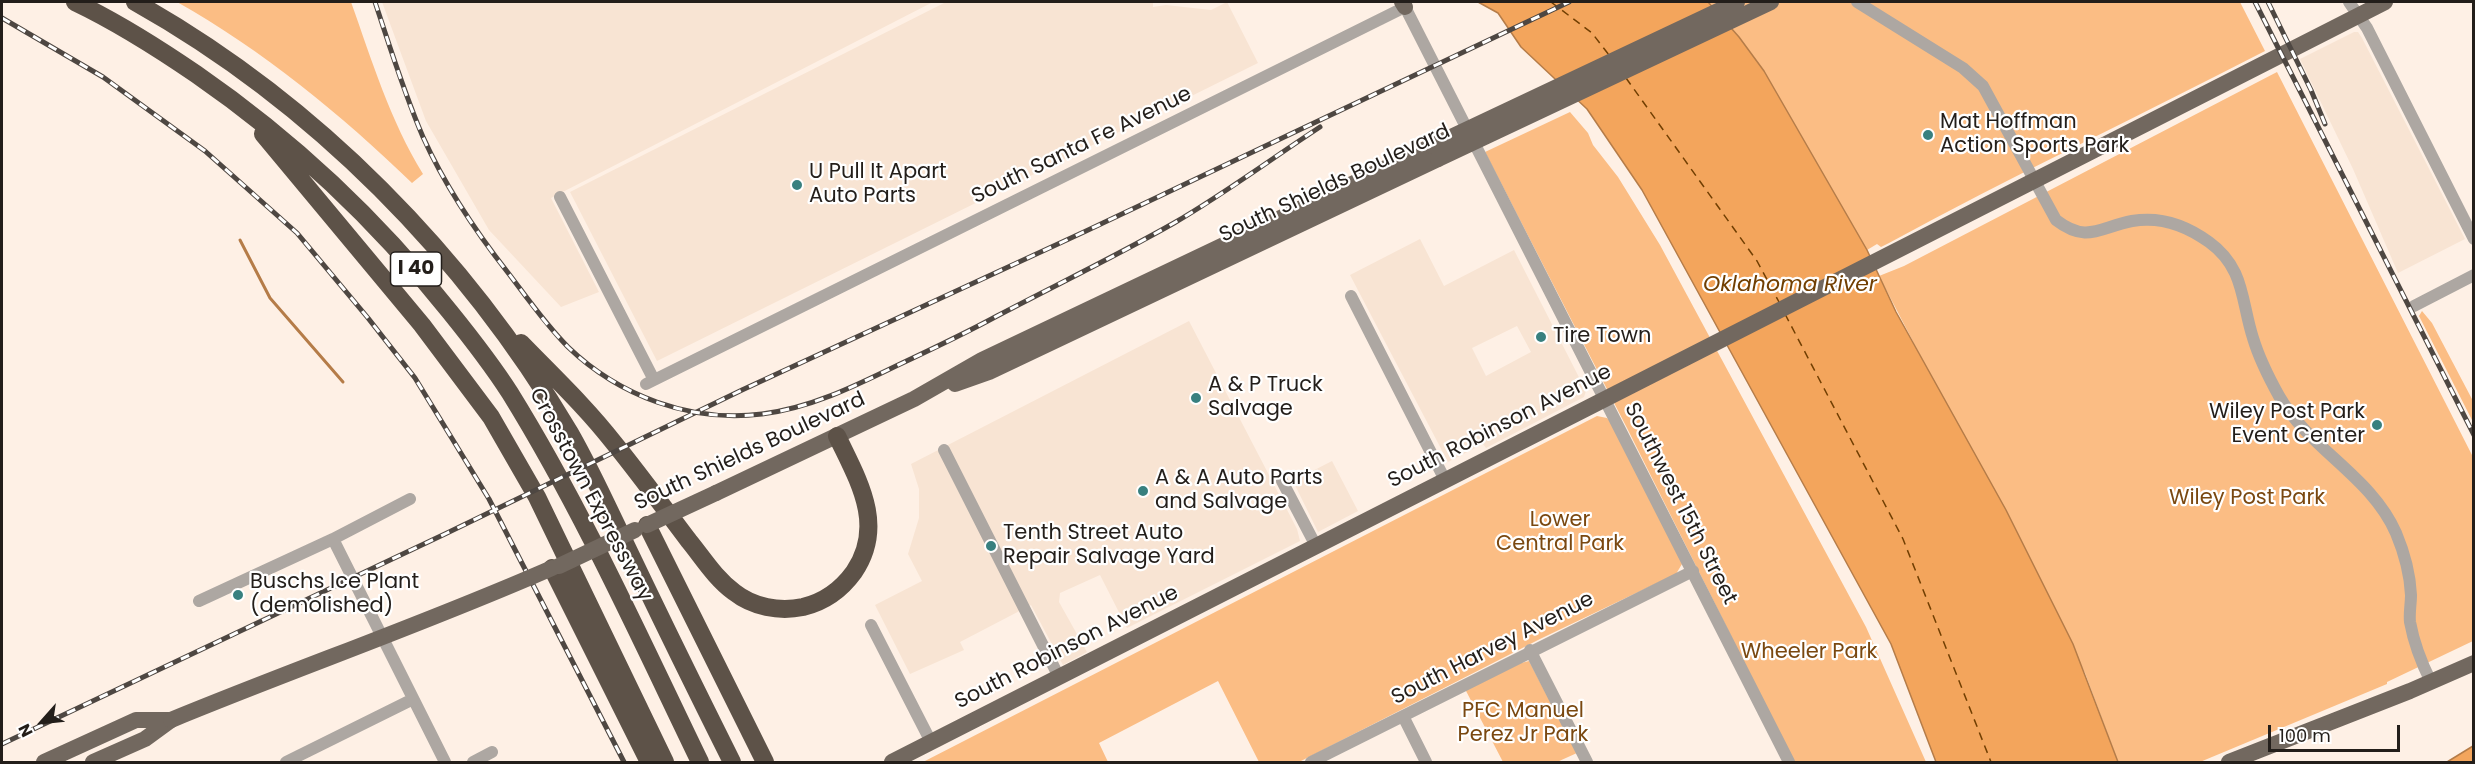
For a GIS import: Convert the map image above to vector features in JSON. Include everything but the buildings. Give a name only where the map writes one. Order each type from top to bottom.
[{"type":"highway","name":"Crosstown Expressway","points":[[75,2],[153,46],[239,105],[325,175],[422,276],[487,361],[536,437],[581,519],[700,762]]},
{"type":"highway","name":"Crosstown Expressway","points":[[135,2],[221,55],[287,105],[328,140],[402,210],[480,302],[520,356],[570,434],[732,762]]},
{"type":"highway","points":[[239,105],[428,332],[491,417],[529,481],[665,762]]},
{"type":"highway","points":[[480,302],[585,409],[618,448],[714,573],[735,593],[749,601],[780,609],[809,606],[837,591],[848,580],[859,563],[868,533],[868,507],[837,436]]},
{"type":"highway","points":[[647,525],[765,762]]},
{"type":"highway","points":[[555,567],[649,762]]},
{"type":"main road","name":"South Shields Boulevard","points":[[101,761],[145,739],[171,720],[248,688],[421,623],[555,567],[914,399],[989,372],[1737,2]]},
{"type":"main road","name":"South Shields Boulevard","points":[[1435,153],[1771,2]]},
{"type":"main road","name":"South Robinson Avenue","points":[[892,762],[2033,181],[2354,8],[2385,2]]},
{"type":"main road","points":[[2229,762],[2474,663]]},
{"type":"main road","name":"South Shields Boulevard","points":[[44,762],[136,720],[171,720]]},
{"type":"main road","points":[[76,747],[101,761]]},
{"type":"street","points":[[1857,2],[1973,76],[1990,96],[2033,181],[2056,220],[2069,230],[2095,233],[2130,221],[2164,222],[2179,225],[2199,235],[2225,258],[2239,281],[2253,339],[2280,398],[2300,426],[2318,445],[2369,491],[2396,532],[2410,582],[2410,619],[2416,650],[2431,682]]},
{"type":"street","name":"South Santa Fe Avenue","points":[[560,197],[650,382],[1404,4]]},
{"type":"street","name":"Southwest 15th Street","points":[[1404,4],[1789,762]]},
{"type":"street","points":[[2354,8],[2367,28],[2472,231]]},
{"type":"street","points":[[2414,306],[2474,275]]},
{"type":"street","points":[[1351,296],[1445,480]]},
{"type":"street","points":[[944,450],[1059,677]]},
{"type":"street","points":[[1282,481],[1316,546]]},
{"type":"street","points":[[199,601],[333,539],[410,499]]},
{"type":"street","points":[[333,539],[445,762]]},
{"type":"street","name":"South Harvey Avenue","points":[[1311,762],[1693,571]]},
{"type":"street","points":[[871,625],[931,742]]},
{"type":"street","points":[[1530,651],[1587,762]]},
{"type":"street","points":[[286,762],[413,699]]},
{"type":"street","points":[[1402,716],[1426,762]]},
{"type":"street","points":[[473,762],[492,752]]},
{"type":"shaded area","points":[[382,2],[933,2],[551,198],[599,292],[561,307],[489,230],[426,121]]},
{"type":"shaded area","name":"U Pull It Apart Auto Parts","points":[[946,2],[1153,2],[1153,7],[1166,5],[1211,10],[1227,2],[1258,63],[657,361],[570,192]]},
{"type":"shaded area","points":[[2358,32],[2362,38],[2465,239],[2398,273],[2353,169],[2300,59]]},
{"type":"shaded area","points":[[1420,239],[1444,286],[1514,250],[1586,391],[1584,397],[1486,448],[1483,444],[1448,462],[1350,275]],"holes":[[[1517,326],[1531,352],[1486,376],[1472,348]]]},
{"type":"shaded area","points":[[1189,321],[1297,529],[1300,541],[1127,628],[1100,575],[1060,593],[1059,602],[1087,652],[1063,665],[1031,605],[960,642],[964,650],[910,674],[875,605],[922,581],[908,554],[919,518],[919,489],[911,464]]},
{"type":"shaded area","points":[[1332,461],[1358,511],[1318,532],[1293,481]]},
{"type":"green space","points":[[177,2],[351,2],[391,111],[423,174],[412,183],[358,133],[300,85],[239,41]]},
{"type":"green space","points":[[1708,2],[2240,2],[2265,51],[1982,193],[1881,247],[1877,244],[1867,250],[1764,71],[1739,37]]},
{"type":"green space","name":"Wiley Post Park","points":[[2277,72],[2473,457],[2473,641],[2387,684],[2200,762],[2118,762],[2085,673],[1879,276],[1904,266]]},
{"type":"green space","name":"Wheeler Park","points":[[1570,112],[1588,133],[1593,145],[1618,177],[1660,245],[1866,627],[1926,762],[1794,762],[1627,428],[1485,152]]},
{"type":"green space","points":[[2422,311],[2432,323],[2473,401],[2473,422],[2419,316]]},
{"type":"green space","name":"Lower Central Park","points":[[1597,416],[1610,421],[1681,560],[1682,564],[1676,574],[1540,639],[1299,762],[1259,762],[1218,681],[1099,743],[1108,762],[923,762]]},
{"type":"green space","name":"PFC Manuel Perez Jr Park","points":[[1529,661],[1577,753],[1557,762],[1503,762],[1465,689],[1513,665]]},
{"type":"water","name":"Oklahoma River","points":[[1478,2],[1708,2],[1739,37],[1764,71],[1867,250],[1896,312],[2006,510],[2073,644],[2118,762],[1936,762],[1891,644],[1642,190],[1587,109],[1521,47],[1498,13]]},
{"type":"water","points":[[2473,746],[2473,762],[2447,762]]},
{"type":"waterway","points":[[240,240],[270,298],[343,382]]},
{"type":"ferry route","points":[[1551,2],[1592,33],[1609,55]]},
{"type":"ferry route","points":[[1626,78],[1757,261],[1779,302]]},
{"type":"ferry route","points":[[1785,314],[1903,539],[1991,762]]},
{"type":"railway","points":[[375,2],[410,104],[441,173],[485,242],[545,321],[568,347],[610,379],[658,402],[683,410],[709,414],[735,416],[780,411],[814,402],[864,382],[972,329],[1174,223],[1320,127]]},
{"type":"railway","points":[[2,744],[742,390],[1086,231],[1569,2]]},
{"type":"railway","points":[[2255,2],[2474,435]]},
{"type":"railway","points":[[2268,2],[2325,124]]},
{"type":"railway","points":[[2,18],[103,77],[205,151],[297,233],[415,378],[489,499],[624,762]]},
{"type":"place","name":"Mat Hoffman Action Sports Park","points":[[1928,135]]},
{"type":"place","name":"U Pull It Apart Auto Parts","points":[[797,185]]},
{"type":"place","name":"Tire Town","points":[[1541,337]]},
{"type":"place","name":"A & P Truck Salvage","points":[[1196,398]]},
{"type":"place","name":"Wiley Post Park Event Center","points":[[2377,425]]},
{"type":"place","name":"A & A Auto Parts and Salvage","points":[[1143,491]]},
{"type":"place","name":"Tenth Street Auto Repair Salvage Yard","points":[[991,546]]},
{"type":"place","name":"Buschs Ice Plant (demolished)","points":[[238,595]]}]
